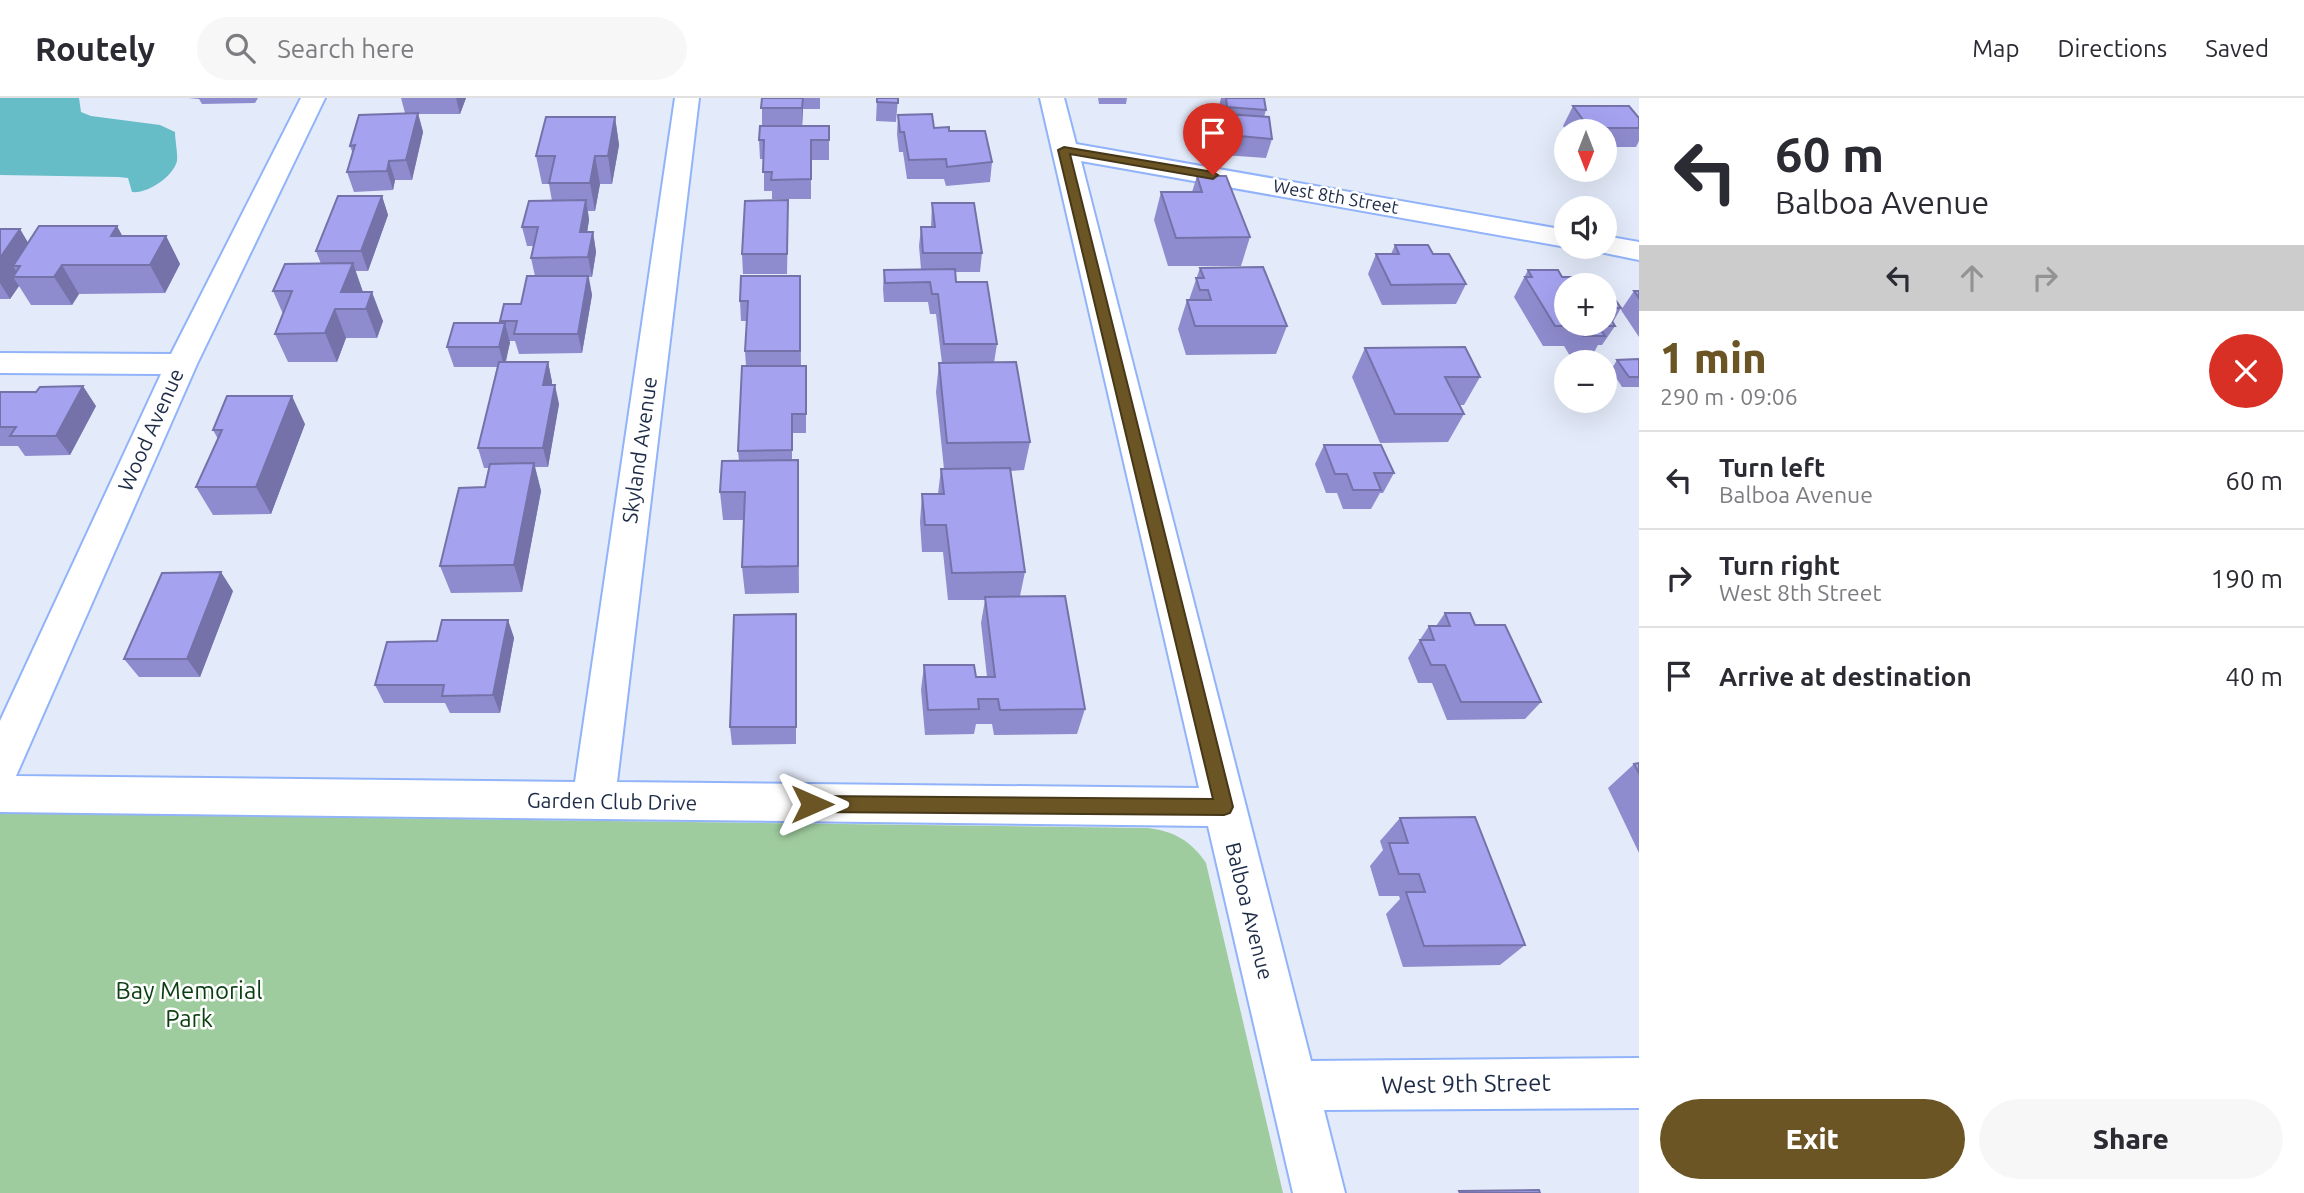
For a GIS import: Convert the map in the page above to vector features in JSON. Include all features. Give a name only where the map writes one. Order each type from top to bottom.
[{"type":"street","name":"Wood Avenue","points":[[0,766],[181,364],[313,98]]},
{"type":"street","name":"Skyland Avenue","points":[[593,802],[687,98]]},
{"type":"street","name":"Balboa Avenue","points":[[1052,98],[1319,1193]]},
{"type":"street","name":"West 8th Street","points":[[1064,150],[1554,236]]},
{"type":"street","points":[[1617,247],[1639,251]]},
{"type":"street","points":[[0,363],[181,364]]},
{"type":"street","name":"Garden Club Drive","points":[[0,794],[1224,807]]},
{"type":"street","name":"West 9th Street","points":[[1293,1086],[1639,1083]]},
{"type":"green space","name":"Bay Memorial Park","points":[[0,813],[1148,828],[1166,832],[1188,843],[1206,863],[1283,1193],[0,1193]]},
{"type":"water","points":[[0,98],[79,98],[81,112],[91,116],[160,125],[175,132],[175,167],[152,187],[138,192],[132,192],[128,178],[0,175]]},
{"type":"building","points":[[762,98],[803,98],[802,108],[761,108]]},
{"type":"building","points":[[877,98],[898,98],[898,103],[877,102]]},
{"type":"building","points":[[1226,98],[1264,98],[1266,110],[1227,107]]},
{"type":"building","points":[[1573,106],[1629,106],[1639,118],[1639,128],[1617,128],[1617,119],[1582,119]]},
{"type":"building","points":[[418,113],[406,160],[389,161],[387,171],[347,172],[355,145],[350,146],[359,115]]},
{"type":"building","points":[[932,114],[934,128],[949,127],[949,131],[985,131],[992,162],[947,167],[946,159],[909,160],[898,115]]},
{"type":"building","points":[[1226,114],[1269,117],[1272,139],[1229,135]]},
{"type":"building","points":[[546,117],[615,117],[608,156],[595,156],[590,183],[549,183],[555,156],[536,156]]},
{"type":"building","points":[[760,126],[829,126],[829,140],[811,140],[811,179],[771,180],[772,172],[763,172],[764,140],[759,140]]},
{"type":"building","points":[[1197,176],[1226,176],[1250,237],[1176,238],[1161,192],[1202,192]]},
{"type":"building","points":[[338,196],[382,196],[361,251],[316,251]]},
{"type":"building","points":[[586,200],[580,232],[593,232],[588,257],[531,258],[538,227],[522,227],[529,201]]},
{"type":"building","points":[[788,200],[787,254],[742,254],[745,201]]},
{"type":"building","points":[[932,203],[974,203],[982,253],[923,253],[921,227],[935,227]]},
{"type":"building","points":[[39,226],[117,226],[111,236],[166,236],[150,265],[62,265],[54,277],[13,277],[20,266],[13,266]]},
{"type":"building","points":[[0,229],[20,229],[0,258]]},
{"type":"building","points":[[1395,245],[1428,245],[1433,254],[1449,254],[1466,284],[1391,285],[1376,254],[1399,254]]},
{"type":"building","points":[[353,263],[341,292],[372,292],[366,309],[335,309],[325,333],[275,334],[292,291],[273,291],[285,264]]},
{"type":"building","points":[[1263,267],[1287,326],[1195,326],[1187,300],[1211,300],[1208,290],[1200,290],[1196,278],[1204,278],[1200,268]]},
{"type":"building","points":[[955,269],[956,282],[987,282],[997,344],[944,344],[938,294],[932,294],[930,282],[885,283],[884,270]]},
{"type":"building","points":[[1528,270],[1558,270],[1560,273],[1554,273],[1554,324],[1525,277],[1532,277]]},
{"type":"building","points":[[527,276],[588,276],[578,334],[514,334],[517,321],[500,321],[504,304],[521,304]]},
{"type":"building","points":[[741,276],[800,276],[800,351],[745,351],[748,301],[740,301]]},
{"type":"building","points":[[454,323],[505,323],[499,347],[447,347]]},
{"type":"building","points":[[1465,347],[1480,377],[1445,377],[1464,414],[1395,414],[1365,348]]},
{"type":"building","points":[[1639,359],[1639,377],[1629,377],[1617,360]]},
{"type":"building","points":[[499,362],[548,362],[543,385],[555,385],[543,448],[478,448]]},
{"type":"building","points":[[1016,362],[1030,442],[947,443],[939,363]]},
{"type":"building","points":[[742,366],[806,366],[806,414],[792,414],[792,450],[738,451]]},
{"type":"building","points":[[83,386],[56,436],[10,436],[16,427],[0,427],[0,392],[36,392],[40,387]]},
{"type":"building","points":[[227,396],[292,396],[256,487],[196,487],[222,430],[213,430]]},
{"type":"building","points":[[1324,445],[1381,445],[1394,473],[1374,473],[1381,490],[1353,490],[1347,474],[1335,474]]},
{"type":"building","points":[[798,460],[798,566],[742,567],[745,492],[720,492],[722,461]]},
{"type":"building","points":[[534,463],[514,565],[440,566],[459,488],[485,487],[490,464]]},
{"type":"building","points":[[1010,468],[1025,572],[952,573],[946,525],[925,525],[922,494],[944,494],[941,469]]},
{"type":"building","points":[[221,572],[187,659],[124,659],[162,573]]},
{"type":"building","points":[[1065,596],[1085,709],[1000,710],[998,699],[978,699],[979,709],[928,710],[924,665],[974,665],[976,677],[995,677],[985,597]]},
{"type":"building","points":[[1445,613],[1470,613],[1475,625],[1505,625],[1541,702],[1461,702],[1445,665],[1431,665],[1420,640],[1434,640],[1429,626],[1450,626]]},
{"type":"building","points":[[796,614],[796,727],[730,727],[734,615]]},
{"type":"building","points":[[442,620],[508,620],[493,695],[442,696],[444,685],[375,685],[387,642],[437,641]]},
{"type":"building","points":[[1475,817],[1525,945],[1424,946],[1406,892],[1425,892],[1419,874],[1399,874],[1389,843],[1408,843],[1400,818]]},
{"type":"building","points":[[1539,1190],[1540,1193],[1459,1191]]},
{"type":"route","points":[[812,804],[1224,807],[1064,150],[1213,175]]}]
